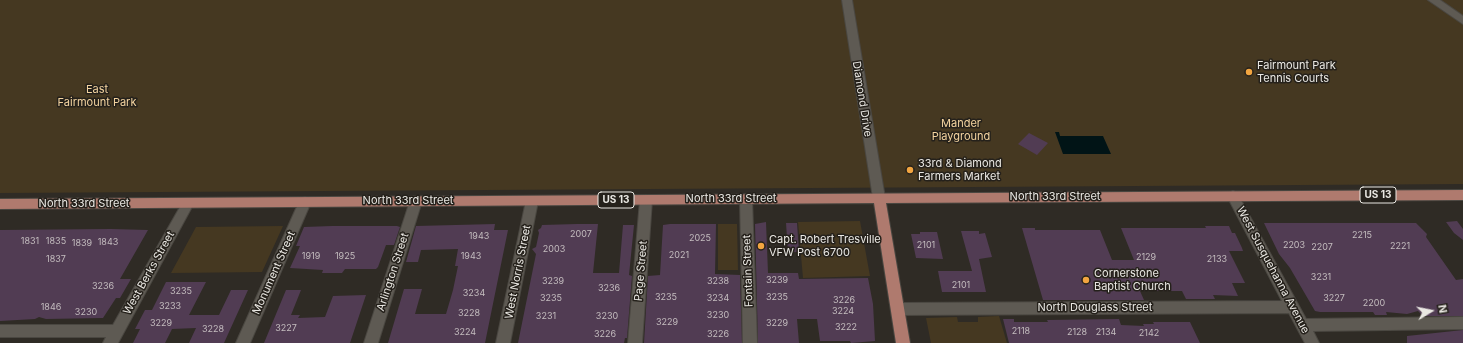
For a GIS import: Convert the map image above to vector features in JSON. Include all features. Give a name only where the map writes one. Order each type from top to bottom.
[{"type":"main road","name":"North 33rd Street","points":[[0,204],[1463,195]]},
{"type":"main road","points":[[879,198],[903,343]]},
{"type":"street","name":"Diamond Drive","points":[[847,0],[879,198]]},
{"type":"street","points":[[1433,0],[1463,21]]},
{"type":"street","name":"West Susquehanna Avenue","points":[[1233,196],[1312,343]]},
{"type":"street","name":"Fontain Street","points":[[746,199],[750,343]]},
{"type":"street","name":"West Norris Street","points":[[503,343],[532,200]]},
{"type":"street","name":"Page Street","points":[[635,343],[646,200]]},
{"type":"street","name":"Arlington Street","points":[[371,343],[416,201]]},
{"type":"street","name":"Monument Street","points":[[243,343],[305,202]]},
{"type":"street","name":"West Berks Street","points":[[114,337],[188,203]]},
{"type":"street","name":"North Douglass Street","points":[[898,309],[1293,307]]},
{"type":"street","points":[[1302,325],[1463,323]]},
{"type":"street","points":[[0,331],[114,337]]},
{"type":"green space","name":"East Fairmount Park","points":[[0,0],[1463,0],[1463,184],[0,193]]},
{"type":"green space","points":[[860,221],[870,276],[803,278],[798,222]]},
{"type":"green space","points":[[718,224],[737,224],[738,270],[718,270]]},
{"type":"green space","points":[[283,226],[262,272],[171,273],[196,227]]},
{"type":"green space","points":[[999,316],[1007,343],[931,343],[926,318],[957,317],[958,322],[978,322],[978,317]]},
{"type":"shaded area","points":[[1055,132],[1059,132],[1060,136],[1103,136],[1111,154],[1063,154]]},
{"type":"building","points":[[1029,133],[1048,143],[1037,155],[1018,144]]},
{"type":"building","points":[[1457,221],[1463,229],[1463,240],[1454,233],[1446,222]]},
{"type":"building","points":[[766,222],[768,273],[798,273],[799,279],[868,278],[873,304],[875,341],[851,343],[850,341],[820,341],[817,319],[797,319],[799,343],[758,343],[755,224]]},
{"type":"building","points":[[786,223],[797,223],[799,252],[788,252]]},
{"type":"building","points":[[1264,223],[1416,223],[1427,234],[1426,237],[1456,280],[1463,279],[1463,316],[1427,316],[1418,311],[1407,314],[1386,312],[1387,315],[1375,315],[1373,312],[1315,311],[1290,268],[1279,254]]},
{"type":"building","points":[[495,224],[494,230],[508,230],[485,343],[388,343],[404,289],[422,289],[415,314],[446,314],[453,290],[458,266],[455,266],[458,249],[421,250],[418,262],[406,262],[416,226]]},
{"type":"building","points":[[598,224],[593,273],[619,273],[623,225],[634,225],[629,275],[632,276],[627,338],[625,338],[624,343],[518,343],[536,254],[532,249],[536,247],[539,233],[538,230],[542,225]]},
{"type":"building","points":[[716,224],[715,274],[740,275],[742,343],[644,343],[648,276],[660,275],[663,225]]},
{"type":"building","points":[[1205,226],[1229,226],[1232,233],[1235,233],[1243,251],[1229,251],[1245,283],[1232,283],[1238,296],[1213,295],[1215,299],[1186,299],[1182,291],[1140,291],[1144,300],[1043,300],[1022,228],[1035,228],[1035,230],[1100,230],[1112,260],[1134,260],[1121,228],[1206,228]]},
{"type":"building","points":[[304,227],[400,227],[394,245],[386,245],[376,269],[345,269],[342,273],[322,273],[323,270],[290,268],[300,246],[296,246]]},
{"type":"building","points":[[0,230],[148,230],[120,279],[131,279],[120,298],[116,298],[103,318],[46,319],[39,317],[35,319],[0,321]]},
{"type":"building","points":[[961,231],[979,231],[979,234],[985,233],[992,257],[979,259],[986,292],[942,292],[938,271],[972,271]]},
{"type":"building","points":[[920,232],[937,232],[943,259],[916,258],[911,234],[920,234]]},
{"type":"building","points":[[166,282],[206,282],[189,315],[219,315],[231,290],[248,290],[224,343],[189,343],[196,328],[172,329],[165,343],[133,343],[140,329],[135,329],[145,310],[152,310]]},
{"type":"building","points":[[286,290],[301,290],[291,315],[300,315],[298,318],[325,317],[333,296],[366,295],[350,343],[264,343]]},
{"type":"building","points":[[1003,319],[1014,319],[1014,322],[1048,322],[1047,320],[1119,319],[1121,325],[1144,326],[1143,324],[1154,324],[1153,322],[1190,322],[1200,343],[1009,343]]},
{"type":"building","points":[[1463,330],[1463,343],[1407,343],[1407,336]]},
{"type":"place","name":"Fairmount Park Tennis Courts","points":[[1249,72]]},
{"type":"place","name":"33rd & Diamond Farmers Market","points":[[910,170]]},
{"type":"place","name":"Capt. Robert Tresville VFW Post 6700","points":[[761,246]]},
{"type":"place","name":"Cornerstone Baptist Church","points":[[1086,280]]},
{"type":"park label","name":"Mander Playground","points":[[961,130]]}]
